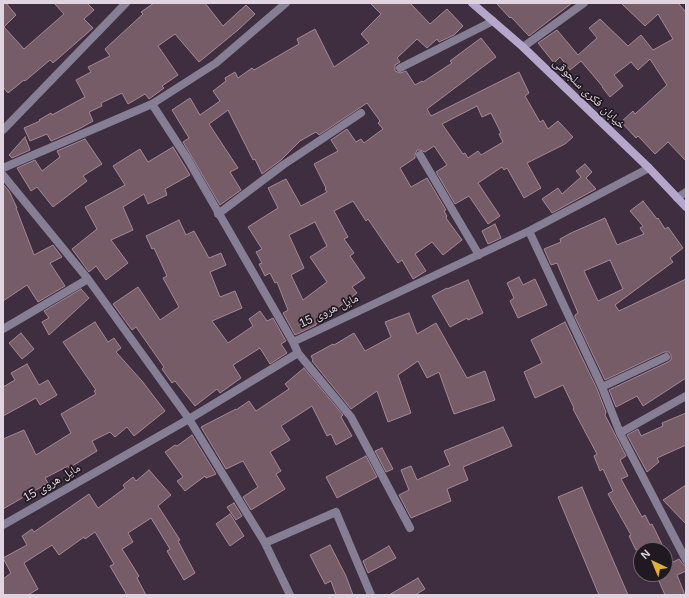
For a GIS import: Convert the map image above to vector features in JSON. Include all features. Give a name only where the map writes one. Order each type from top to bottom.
[{"type":"street","points":[[3,130],[126,3]]},
{"type":"street","points":[[3,168],[152,104],[216,63],[286,3]]},
{"type":"street","name":"خیابان فکری سلجوقی","points":[[472,3],[523,47],[649,168],[686,207]]},
{"type":"street","points":[[523,47],[584,3]]},
{"type":"street","points":[[400,68],[493,21]]},
{"type":"street","points":[[152,104],[187,158],[292,342]]},
{"type":"street","points":[[218,214],[283,165],[361,113]]},
{"type":"street","points":[[420,155],[479,255]]},
{"type":"street","name":"مایل هروی 15","points":[[3,525],[189,419],[298,353],[292,342],[529,231],[649,168]]},
{"type":"street","points":[[3,175],[88,279],[189,419],[265,543],[290,595]]},
{"type":"street","points":[[678,198],[686,192]]},
{"type":"street","points":[[529,231],[602,387],[620,433],[686,560]]},
{"type":"street","points":[[3,329],[88,279]]},
{"type":"street","points":[[298,353],[351,417],[410,528]]},
{"type":"street","points":[[602,387],[666,357]]},
{"type":"street","points":[[620,433],[686,396]]},
{"type":"street","points":[[265,543],[336,512],[371,595]]},
{"type":"building","points":[[3,3],[6,3],[16,15],[4,27],[24,49],[64,14],[54,3],[87,3],[94,10],[84,19],[93,28],[53,63],[50,60],[8,93],[3,87]]},
{"type":"building","points":[[154,3],[205,3],[223,26],[246,5],[255,14],[199,62],[175,34],[158,46],[178,75],[162,86],[164,88],[149,99],[145,94],[128,104],[122,93],[101,103],[102,106],[89,112],[93,121],[79,129],[51,141],[47,134],[30,141],[24,128],[85,97],[76,80],[91,72],[88,67],[110,56],[105,49],[143,14],[141,12]]},
{"type":"building","points":[[370,3],[410,3],[430,24],[447,9],[463,26],[454,35],[439,42],[437,39],[427,48],[417,39],[397,58],[400,62],[395,65],[395,71],[400,73],[406,71],[415,85],[422,81],[423,82],[452,63],[450,61],[481,38],[496,57],[427,109],[431,116],[519,72],[529,93],[525,96],[540,122],[543,120],[548,129],[558,121],[573,137],[565,144],[527,163],[541,188],[524,198],[507,168],[504,170],[502,167],[478,183],[500,216],[488,224],[469,196],[455,204],[436,172],[447,165],[434,146],[425,152],[417,150],[415,158],[400,168],[411,187],[427,178],[446,210],[444,211],[447,216],[446,218],[462,240],[443,255],[432,242],[415,254],[426,271],[413,279],[402,260],[398,263],[368,219],[366,221],[353,201],[334,211],[348,237],[344,239],[354,253],[350,256],[365,278],[352,287],[357,293],[316,325],[295,335],[283,313],[288,310],[277,282],[275,283],[270,273],[265,276],[259,264],[262,263],[256,252],[262,249],[248,227],[278,208],[268,188],[286,179],[301,206],[327,192],[314,164],[338,151],[331,140],[347,129],[356,142],[361,139],[364,143],[383,129],[378,123],[380,121],[367,103],[319,135],[316,132],[300,141],[281,160],[262,174],[255,159],[253,160],[228,110],[209,124],[238,168],[230,172],[241,190],[220,205],[183,142],[189,138],[172,110],[190,98],[200,115],[220,101],[213,91],[226,81],[225,78],[235,72],[238,78],[252,68],[254,70],[299,44],[297,39],[315,29],[334,67],[369,43],[361,34],[381,14]],"holes":[[[477,106],[482,117],[491,113],[501,133],[499,134],[503,142],[481,155],[478,151],[468,158],[465,153],[463,154],[442,124]],[[315,222],[327,246],[310,257],[327,282],[303,300],[291,275],[304,268],[289,235]]]},
{"type":"building","points":[[496,3],[572,3],[529,36]]},
{"type":"building","points":[[621,3],[678,3],[686,12],[686,161],[668,142],[655,154],[638,136],[636,138],[621,122],[633,111],[635,114],[667,85],[650,59],[638,70],[631,62],[614,75],[623,86],[610,97],[581,61],[570,70],[560,57],[554,63],[538,43],[557,30],[578,55],[597,38],[589,28],[600,19],[628,46],[641,35],[653,50],[673,39],[658,14],[645,26]]},
{"type":"building","points":[[25,137],[30,150],[12,158],[9,155]]},
{"type":"building","points":[[85,139],[102,164],[83,176],[87,181],[53,207],[37,187],[31,191],[17,168],[35,160],[42,171],[60,157],[57,151]]},
{"type":"building","points":[[173,147],[190,175],[165,189],[167,195],[148,204],[144,194],[123,207],[133,230],[111,240],[128,263],[106,280],[96,266],[89,272],[72,249],[97,229],[85,207],[125,185],[113,166],[140,149],[148,162]]},
{"type":"building","points":[[585,164],[592,172],[586,178],[596,189],[552,213],[542,199],[558,188],[562,194],[581,177],[576,171]]},
{"type":"building","points":[[3,184],[9,191],[17,208],[34,255],[53,245],[62,257],[50,263],[65,286],[38,302],[27,285],[3,301]]},
{"type":"building","points":[[643,201],[657,219],[658,218],[665,229],[668,227],[683,248],[670,258],[673,262],[615,305],[619,311],[686,279],[686,378],[643,406],[637,396],[616,407],[609,390],[668,362],[671,360],[671,355],[669,352],[664,352],[605,380],[575,317],[578,313],[557,263],[551,265],[544,249],[561,242],[560,239],[571,233],[605,218],[617,245],[644,234],[640,228],[643,226],[630,211]],"holes":[[[610,260],[623,289],[598,301],[584,271]]]},
{"type":"building","points":[[179,220],[186,235],[194,231],[209,258],[221,253],[226,265],[210,272],[220,297],[235,291],[242,308],[212,321],[228,343],[253,326],[249,319],[260,311],[267,321],[273,318],[286,341],[281,344],[287,353],[270,364],[260,348],[233,365],[241,378],[220,393],[217,389],[195,406],[175,381],[172,383],[162,369],[164,367],[136,327],[132,330],[113,304],[138,287],[160,320],[179,307],[163,278],[167,276],[154,248],[152,249],[146,236]]},
{"type":"building","points":[[495,224],[501,238],[488,244],[482,231]]},
{"type":"building","points":[[519,277],[523,285],[535,279],[547,305],[518,318],[510,301],[514,298],[507,283]]},
{"type":"building","points":[[468,280],[483,313],[468,320],[467,318],[450,327],[432,296],[447,288]]},
{"type":"building","points":[[81,289],[89,298],[49,335],[42,322],[49,318],[44,311]]},
{"type":"building","points":[[409,313],[417,334],[436,323],[467,378],[485,371],[495,400],[454,414],[439,372],[427,378],[418,361],[398,375],[411,413],[388,422],[377,391],[351,409],[312,361],[311,356],[354,333],[365,351],[391,337],[385,322]]},
{"type":"building","points":[[95,322],[108,342],[114,338],[121,348],[116,352],[142,381],[165,411],[134,436],[127,427],[115,437],[110,432],[92,441],[97,451],[69,468],[68,466],[45,478],[48,483],[3,509],[3,439],[24,430],[36,455],[71,433],[61,414],[96,394],[94,391],[96,390],[63,342]]},
{"type":"building","points":[[565,322],[597,389],[606,412],[605,415],[626,456],[620,460],[628,476],[621,479],[642,517],[645,515],[650,525],[652,524],[661,542],[633,542],[633,544],[629,536],[631,535],[608,494],[613,491],[603,469],[600,471],[594,456],[597,454],[573,409],[574,408],[563,385],[535,398],[524,372],[542,363],[531,340]]},
{"type":"building","points":[[21,333],[34,349],[22,359],[9,343]]},
{"type":"building","points":[[27,364],[39,385],[48,380],[57,395],[40,405],[36,398],[3,416],[3,387],[15,380],[11,373]]},
{"type":"building","points":[[304,368],[343,415],[341,417],[352,436],[336,445],[331,434],[327,436],[312,406],[281,426],[290,440],[270,452],[281,471],[276,474],[285,489],[251,510],[243,497],[258,487],[243,461],[226,469],[201,427],[236,410],[249,401],[256,411],[289,389],[285,384]]},
{"type":"building","points":[[686,413],[686,445],[657,458],[659,462],[647,472],[627,435],[638,429],[641,436],[663,426],[662,423]]},
{"type":"building","points":[[503,427],[512,446],[463,467],[468,480],[447,489],[451,501],[411,518],[399,495],[409,490],[401,470],[411,466],[417,480],[450,465],[444,451]]},
{"type":"building","points":[[192,435],[216,474],[206,478],[205,476],[185,491],[177,481],[183,477],[165,452],[175,445],[177,446]]},
{"type":"building","points":[[382,448],[393,469],[386,472],[375,451]]},
{"type":"building","points":[[366,456],[377,477],[337,498],[326,477]]},
{"type":"building","points":[[149,470],[171,495],[158,506],[180,540],[178,541],[195,573],[184,580],[167,551],[170,549],[151,518],[128,533],[133,542],[122,549],[139,576],[137,578],[146,595],[127,595],[110,566],[114,564],[95,532],[85,539],[84,537],[59,555],[52,545],[24,563],[38,589],[28,595],[3,595],[3,579],[11,573],[3,558],[27,545],[22,536],[32,529],[34,532],[89,494],[98,508],[125,488],[123,485],[133,477],[136,481]]},
{"type":"building","points":[[686,485],[686,524],[663,500]]},
{"type":"building","points":[[582,487],[628,595],[599,595],[558,497]]},
{"type":"building","points":[[234,503],[242,516],[236,520],[227,507]]},
{"type":"building","points":[[230,514],[244,536],[230,546],[216,524]]},
{"type":"building","points":[[330,545],[346,576],[353,595],[336,595],[331,581],[325,584],[310,555]]},
{"type":"building","points":[[389,546],[396,558],[368,573],[363,561]]},
{"type":"building","points":[[679,559],[685,565],[686,571],[677,575],[685,595],[665,595],[659,582],[673,582],[673,562]]},
{"type":"building","points":[[418,578],[425,589],[415,595],[389,595]]}]
